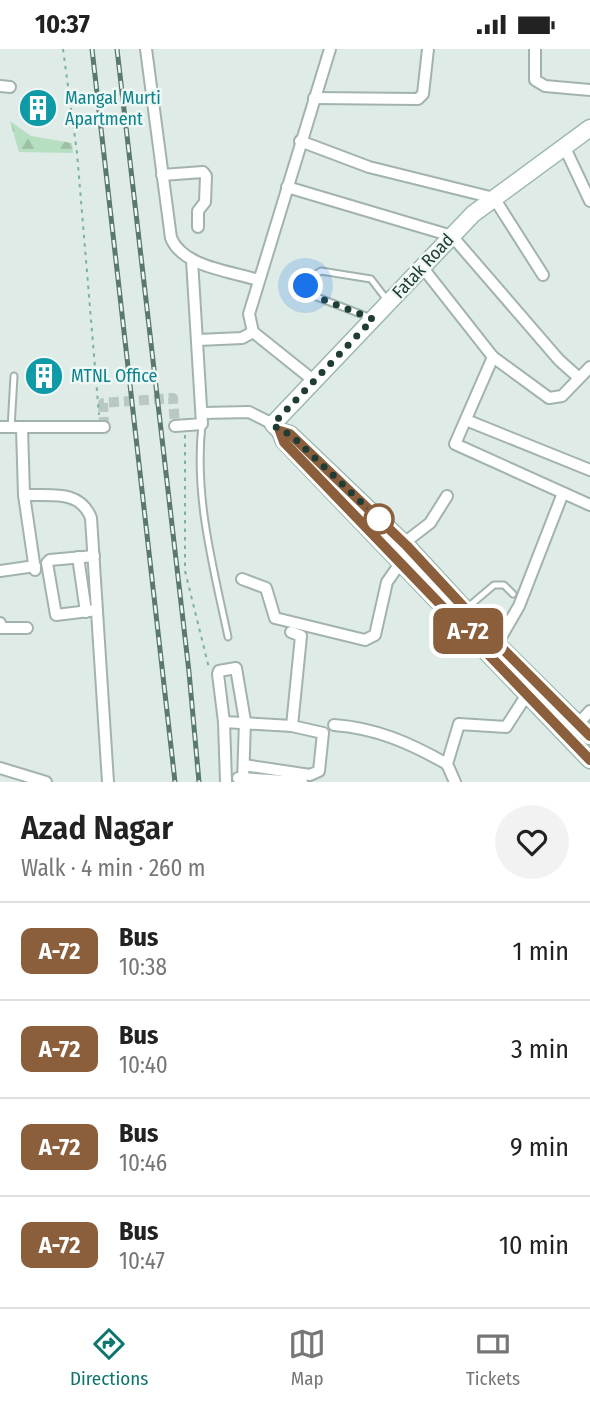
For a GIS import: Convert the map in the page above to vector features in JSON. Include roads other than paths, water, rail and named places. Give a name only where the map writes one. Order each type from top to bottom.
[{"type":"main road","name":"Fatak Road","points":[[282,433],[313,380],[452,236],[494,198],[589,130]]},
{"type":"main road","points":[[282,433],[404,543],[497,643],[590,736]]},
{"type":"main road","points":[[282,433],[590,760]]},
{"type":"street","points":[[146,49],[171,238],[175,248],[192,260],[258,280]]},
{"type":"street","points":[[313,380],[253,332],[249,314],[330,49]]},
{"type":"street","points":[[314,98],[418,99],[423,94],[428,49]]},
{"type":"street","points":[[535,49],[535,80],[545,86],[590,90]]},
{"type":"street","points":[[300,141],[369,167],[494,198],[543,275]]},
{"type":"street","points":[[564,146],[590,201]]},
{"type":"street","points":[[162,175],[203,172],[206,176],[205,202],[198,211],[198,227]]},
{"type":"street","points":[[287,187],[452,236],[559,360],[578,377]]},
{"type":"street","points":[[192,260],[202,418]]},
{"type":"street","points":[[423,268],[493,357],[550,398],[562,396],[590,367]]},
{"type":"street","points":[[198,340],[242,338],[253,332]]},
{"type":"street","points":[[493,357],[455,444],[590,505]]},
{"type":"street","points":[[180,426],[202,418],[248,412],[282,433]]},
{"type":"street","points":[[466,420],[590,470]]},
{"type":"street","points":[[0,571],[35,568],[11,428],[102,427]]},
{"type":"street","points":[[497,643],[519,606],[563,493]]},
{"type":"street","points":[[24,495],[72,497],[86,506],[91,518],[94,556],[91,611]]},
{"type":"street","points":[[404,543],[430,523],[447,496]]},
{"type":"street","points":[[91,611],[56,615],[51,600],[47,563],[94,556]]},
{"type":"street","points":[[78,557],[91,611],[108,782]]},
{"type":"street","points":[[242,579],[266,588],[275,618],[365,640],[375,635],[387,582],[401,562]]},
{"type":"street","points":[[0,623],[2,628],[27,628]]},
{"type":"street","points":[[291,632],[301,636],[292,726]]},
{"type":"street","points":[[243,780],[245,720],[236,668],[219,671],[218,674],[224,722],[226,779],[243,780],[302,782]]},
{"type":"street","points":[[455,782],[447,764],[458,724],[506,727],[528,693]]},
{"type":"street","points":[[578,724],[590,711]]},
{"type":"street","points":[[224,722],[245,720],[323,733],[317,774],[299,775],[292,771],[244,765]]},
{"type":"street","points":[[334,725],[361,727],[389,735],[447,764]]},
{"type":"street","points":[[0,768],[46,782]]},
{"type":"lane","points":[[373,319],[309,294],[309,279],[321,271],[371,279],[389,303]]},
{"type":"lane","points":[[11,428],[14,376]]},
{"type":"lane","points":[[202,418],[198,465],[201,506],[228,637]]},
{"type":"lane","points":[[466,609],[494,585],[504,585],[513,594]]},
{"type":"tunnel","points":[[104,427],[103,403],[173,398],[175,426]]},
{"type":"railway","points":[[92,49],[175,782]]},
{"type":"railway","points":[[117,49],[189,672],[199,782]]},
{"type":"place","name":"Mangal Murti Apartment","points":[[38,108]]},
{"type":"place","name":"MTNL Office","points":[[44,376]]}]
